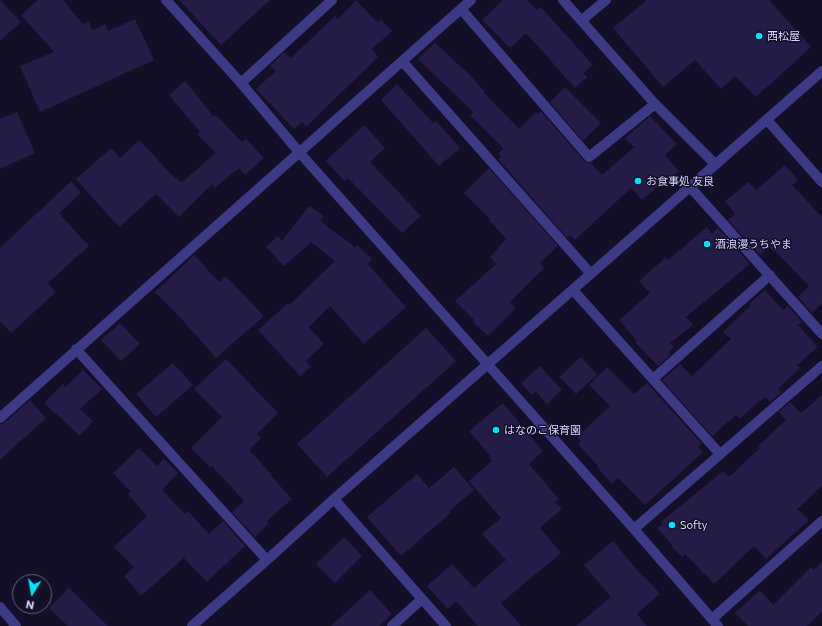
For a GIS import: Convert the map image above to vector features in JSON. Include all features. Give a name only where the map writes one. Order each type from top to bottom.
[{"type":"street","points":[[166,0],[715,622],[822,521]]},
{"type":"street","points":[[241,84],[332,0]]},
{"type":"street","points":[[0,418],[299,152],[403,62],[471,0]]},
{"type":"street","points":[[563,0],[655,104],[715,164]]},
{"type":"street","points":[[582,20],[606,0]]},
{"type":"street","points":[[461,9],[589,157],[655,104]]},
{"type":"street","points":[[403,62],[591,274]]},
{"type":"street","points":[[192,626],[334,499],[822,71]]},
{"type":"street","points":[[767,120],[822,182]]},
{"type":"street","points":[[690,187],[822,334]]},
{"type":"street","points":[[653,379],[770,275]]},
{"type":"street","points":[[573,290],[720,454]]},
{"type":"street","points":[[76,349],[267,560]]},
{"type":"street","points":[[634,529],[822,366]]},
{"type":"street","points":[[334,499],[446,626]]},
{"type":"street","points":[[392,626],[422,599]]},
{"type":"street","points":[[0,607],[16,626]]},
{"type":"building","points":[[0,0],[21,22],[0,41]]},
{"type":"building","points":[[38,0],[63,0],[83,24],[89,22],[92,30],[105,24],[108,31],[135,19],[154,60],[40,112],[20,66],[54,52],[21,15]]},
{"type":"building","points":[[179,0],[270,0],[221,45]]},
{"type":"building","points":[[356,0],[378,23],[381,20],[392,31],[372,49],[378,57],[306,127],[302,122],[294,129],[256,89],[276,71],[270,66],[284,52],[291,58],[335,16],[338,19]]},
{"type":"building","points":[[503,0],[527,0],[537,10],[541,7],[593,65],[583,73],[587,77],[575,88],[526,33],[510,48],[482,20]]},
{"type":"building","points":[[647,0],[769,0],[811,47],[756,97],[735,76],[721,89],[695,60],[663,87],[613,28]]},
{"type":"building","points":[[435,43],[470,75],[485,92],[484,93],[519,129],[536,112],[538,114],[541,111],[584,161],[591,163],[602,175],[634,147],[625,138],[650,116],[677,144],[665,155],[679,171],[661,187],[660,185],[642,200],[631,188],[575,240],[570,235],[567,238],[498,159],[501,157],[498,153],[504,149],[470,115],[473,113],[471,110],[418,59]]},
{"type":"building","points":[[185,81],[214,117],[216,115],[242,142],[246,139],[264,158],[245,175],[239,168],[215,188],[212,184],[179,217],[156,194],[119,227],[76,179],[111,148],[120,158],[139,140],[181,183],[216,153],[197,134],[200,132],[169,95]]},
{"type":"building","points":[[397,84],[433,123],[436,121],[460,148],[439,166],[381,100]]},
{"type":"building","points":[[565,87],[601,123],[583,141],[550,102]]},
{"type":"building","points":[[17,112],[35,153],[0,169],[0,119]]},
{"type":"building","points":[[364,125],[385,148],[370,162],[421,216],[402,233],[348,178],[344,181],[326,161]]},
{"type":"building","points":[[785,165],[798,180],[792,185],[822,217],[822,303],[812,313],[798,297],[809,286],[775,251],[774,252],[769,247],[760,255],[728,220],[735,214],[725,201],[749,182],[756,190]]},
{"type":"building","points":[[489,168],[558,246],[540,263],[544,268],[510,302],[516,308],[488,336],[473,322],[474,320],[455,301],[496,264],[490,257],[506,239],[489,220],[490,219],[464,193]]},
{"type":"building","points":[[71,181],[81,193],[59,213],[89,246],[48,283],[56,292],[11,333],[0,321],[0,248]]},
{"type":"building","points":[[309,206],[324,216],[320,221],[355,247],[357,245],[372,259],[368,264],[406,307],[364,344],[330,306],[309,327],[324,344],[306,361],[311,367],[300,376],[258,330],[288,303],[289,305],[335,261],[311,242],[284,266],[266,247],[278,236],[282,241]]},
{"type":"building","points":[[707,227],[712,234],[718,228],[750,264],[686,317],[693,325],[670,343],[674,347],[669,352],[671,354],[658,366],[635,342],[637,341],[619,320],[650,293],[639,281],[666,257],[668,260]]},
{"type":"building","points":[[194,255],[219,282],[226,276],[264,316],[216,358],[178,315],[155,292]]},
{"type":"building","points":[[765,290],[783,310],[788,306],[802,322],[798,325],[818,347],[797,365],[800,368],[778,389],[782,392],[770,402],[765,397],[761,401],[760,400],[740,419],[736,415],[712,436],[662,380],[680,364],[692,376],[731,339],[723,332],[751,305],[749,304]]},
{"type":"building","points":[[120,323],[140,344],[121,361],[101,340]]},
{"type":"building","points":[[426,328],[456,361],[327,477],[297,444]]},
{"type":"building","points":[[581,357],[597,375],[576,394],[559,377]]},
{"type":"building","points":[[226,359],[278,413],[257,434],[261,438],[249,450],[292,499],[267,521],[269,523],[255,537],[232,512],[244,501],[212,466],[211,468],[191,448],[222,417],[194,389]]},
{"type":"building","points":[[173,363],[193,385],[156,417],[136,394]]},
{"type":"building","points":[[540,366],[562,390],[547,404],[536,392],[532,395],[521,383]]},
{"type":"building","points":[[607,367],[634,394],[647,383],[702,444],[698,447],[703,452],[645,505],[618,478],[612,484],[578,444],[581,441],[577,437],[610,406],[589,385]]},
{"type":"building","points":[[83,370],[102,389],[80,409],[93,421],[80,436],[44,403],[63,384],[65,387]]},
{"type":"building","points":[[822,395],[822,486],[797,509],[809,520],[766,559],[754,546],[714,584],[685,554],[682,557],[657,528],[663,524],[661,522],[723,471],[729,477],[760,448],[758,446],[786,420],[779,412],[790,402],[801,413]]},
{"type":"building","points":[[30,400],[46,418],[0,460],[0,425]]},
{"type":"building","points":[[503,403],[543,451],[529,464],[559,499],[555,502],[562,509],[540,528],[561,553],[501,603],[521,626],[478,626],[456,601],[448,609],[427,586],[452,564],[474,588],[506,560],[482,534],[501,518],[469,481],[492,461],[490,458],[491,457],[469,431]]},
{"type":"building","points":[[139,448],[157,466],[164,459],[178,473],[162,490],[185,514],[188,511],[209,534],[223,521],[245,546],[207,582],[184,558],[141,596],[124,576],[134,567],[114,547],[147,516],[128,494],[131,492],[113,473]]},
{"type":"building","points":[[454,467],[474,490],[449,511],[451,513],[401,556],[367,517],[417,474],[429,488]]},
{"type":"building","points":[[344,537],[362,556],[335,583],[316,564]]},
{"type":"building","points":[[613,541],[643,577],[644,576],[660,594],[637,614],[647,626],[576,626],[611,597],[584,565]]},
{"type":"building","points":[[822,562],[822,612],[807,626],[748,626],[735,613],[760,590],[773,605],[811,567],[814,570]]},
{"type":"building","points":[[69,588],[108,626],[68,626],[52,611],[52,605]]},
{"type":"building","points":[[370,590],[392,614],[379,626],[331,626]]},
{"type":"place","name":"西松屋","points":[[759,36]]},
{"type":"place","name":"お食事処 友良","points":[[638,181]]},
{"type":"place","name":"酒浪漫うちやま","points":[[707,244]]},
{"type":"place","name":"はなのこ保育園","points":[[496,430]]},
{"type":"place","name":"Softy","points":[[672,525]]}]
